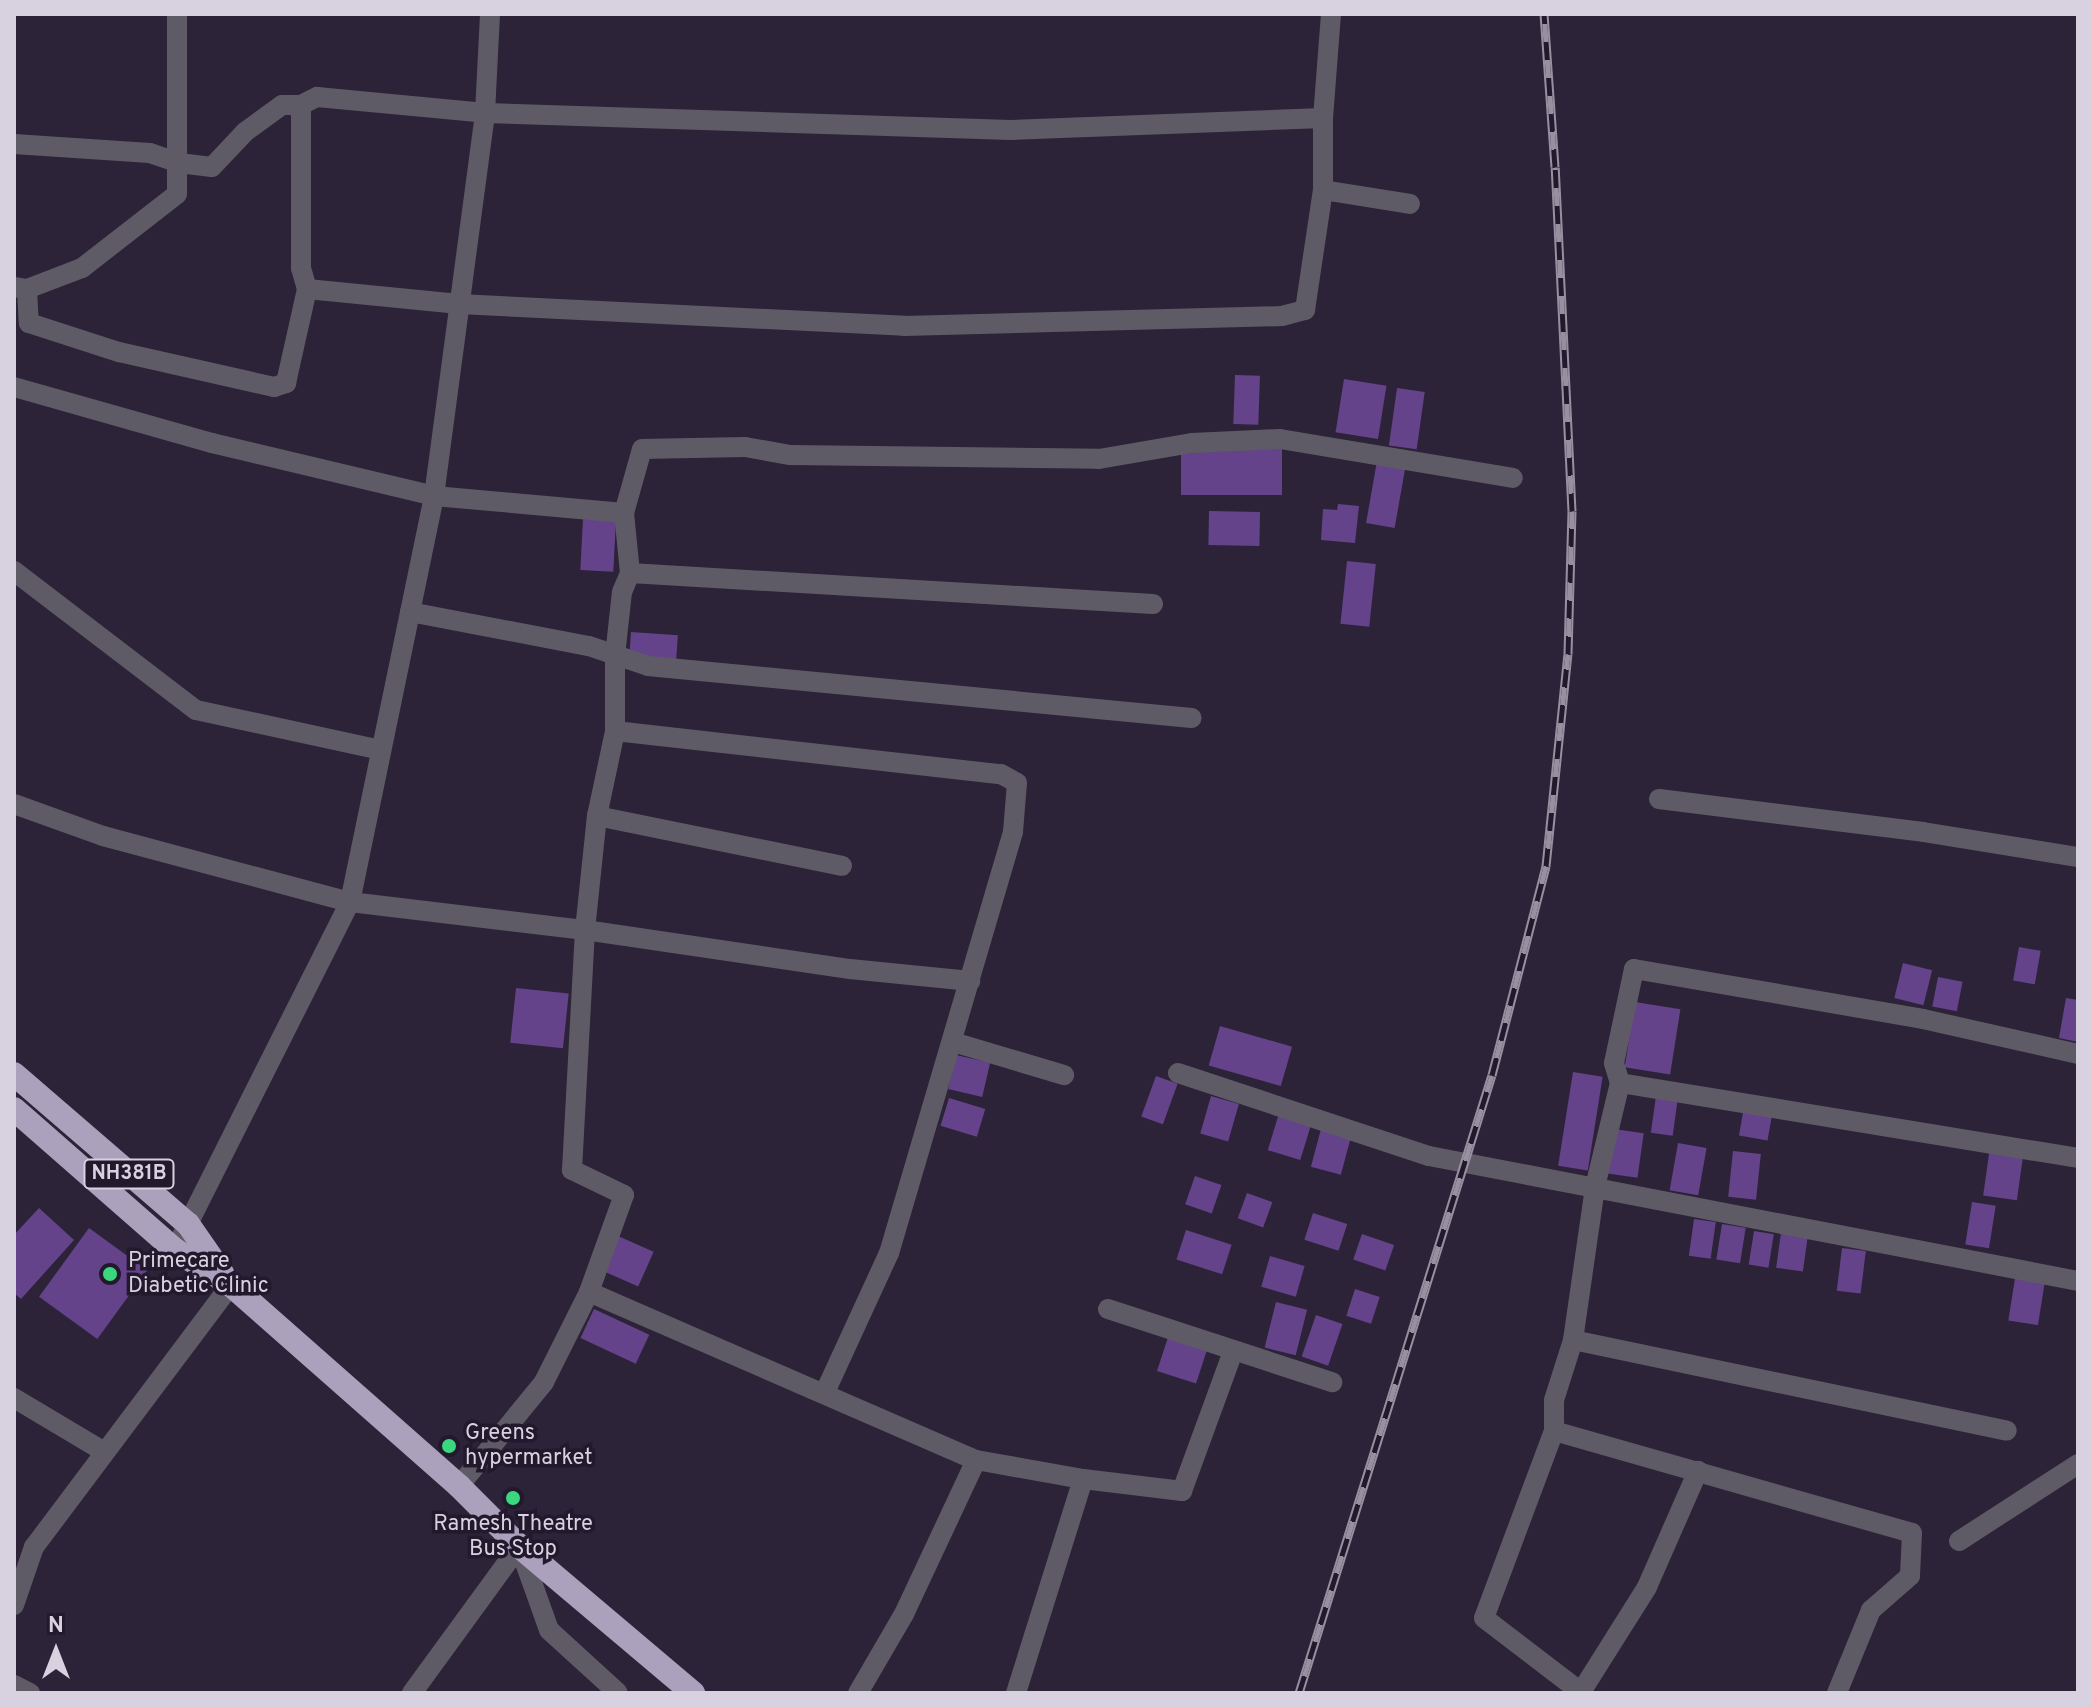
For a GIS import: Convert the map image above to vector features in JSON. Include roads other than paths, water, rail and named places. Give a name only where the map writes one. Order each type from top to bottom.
[{"type":"highway","name":"NH381B","points":[[14,1074],[188,1224],[231,1285]]},
{"type":"highway","name":"NH381B","points":[[14,1109],[175,1250],[231,1285],[459,1486],[519,1546],[693,1693]]},
{"type":"street","points":[[177,14],[177,194],[82,268],[21,288],[29,323],[119,352],[274,387],[286,383],[307,289],[301,268],[301,105]]},
{"type":"street","points":[[175,1250],[350,902],[434,496],[485,113],[490,14]]},
{"type":"street","points":[[307,289],[459,304],[904,326],[1282,316],[1305,310],[1323,190],[1323,118],[1331,14]]},
{"type":"street","points":[[14,144],[150,153],[179,163],[212,167],[245,132],[282,105],[301,105],[317,97],[485,113],[1011,130],[1323,118]]},
{"type":"street","points":[[1323,190],[1410,204]]},
{"type":"street","points":[[14,387],[212,443],[434,496],[624,513]]},
{"type":"street","points":[[459,1486],[544,1382],[589,1292],[624,1195],[572,1170],[585,930],[597,816],[615,731],[615,656],[622,592],[630,573],[624,513],[642,449],[745,447],[790,455],[1099,459],[1192,443],[1280,439],[1513,478]]},
{"type":"street","points":[[14,571],[196,710],[381,750]]},
{"type":"street","points":[[630,573],[1153,604]]},
{"type":"street","points":[[410,612],[589,646],[648,666],[1192,718]]},
{"type":"street","points":[[615,731],[1001,774],[1017,783],[1013,832],[889,1253],[825,1392]]},
{"type":"street","points":[[1659,799],[1923,832],[2078,857]]},
{"type":"street","points":[[14,804],[103,836],[350,902],[585,930],[850,969],[970,981]]},
{"type":"street","points":[[597,816],[842,866]]},
{"type":"street","points":[[1698,1471],[1647,1587],[1582,1692],[1484,1618],[1554,1431],[1554,1400],[1573,1340],[1595,1187],[1620,1083],[1614,1063],[1634,969],[1923,1019],[2078,1054]]},
{"type":"street","points":[[953,1042],[1064,1075]]},
{"type":"street","points":[[1178,1073],[1429,1156],[2078,1281]]},
{"type":"street","points":[[1620,1083],[2078,1158]]},
{"type":"street","points":[[14,1605],[34,1547],[103,1451],[231,1285]]},
{"type":"street","points":[[589,1292],[976,1460],[1083,1479],[1182,1491],[1233,1352]]},
{"type":"street","points":[[1108,1309],[1332,1382]]},
{"type":"street","points":[[1573,1340],[2007,1431]]},
{"type":"street","points":[[14,1398],[103,1451]]},
{"type":"street","points":[[1554,1431],[1912,1533],[1910,1576],[1871,1610],[1837,1693]]},
{"type":"street","points":[[858,1693],[904,1614],[976,1460]]},
{"type":"street","points":[[1959,1541],[2078,1464]]},
{"type":"street","points":[[1016,1693],[1083,1479]]},
{"type":"street","points":[[412,1693],[519,1546]]},
{"type":"street","points":[[519,1546],[549,1630],[618,1693]]},
{"type":"street","points":[[14,1685],[30,1693]]},
{"type":"railway","points":[[1299,1693],[1492,1075],[1546,866],[1568,654],[1572,511],[1544,14]]},
{"type":"place","name":"Primecare Diabetic Clinic","points":[[110,1274]]},
{"type":"place","name":"Greens hypermarket","points":[[449,1446]]},
{"type":"place","name":"Ramesh Theatre Bus Stop","points":[[513,1498]]}]
